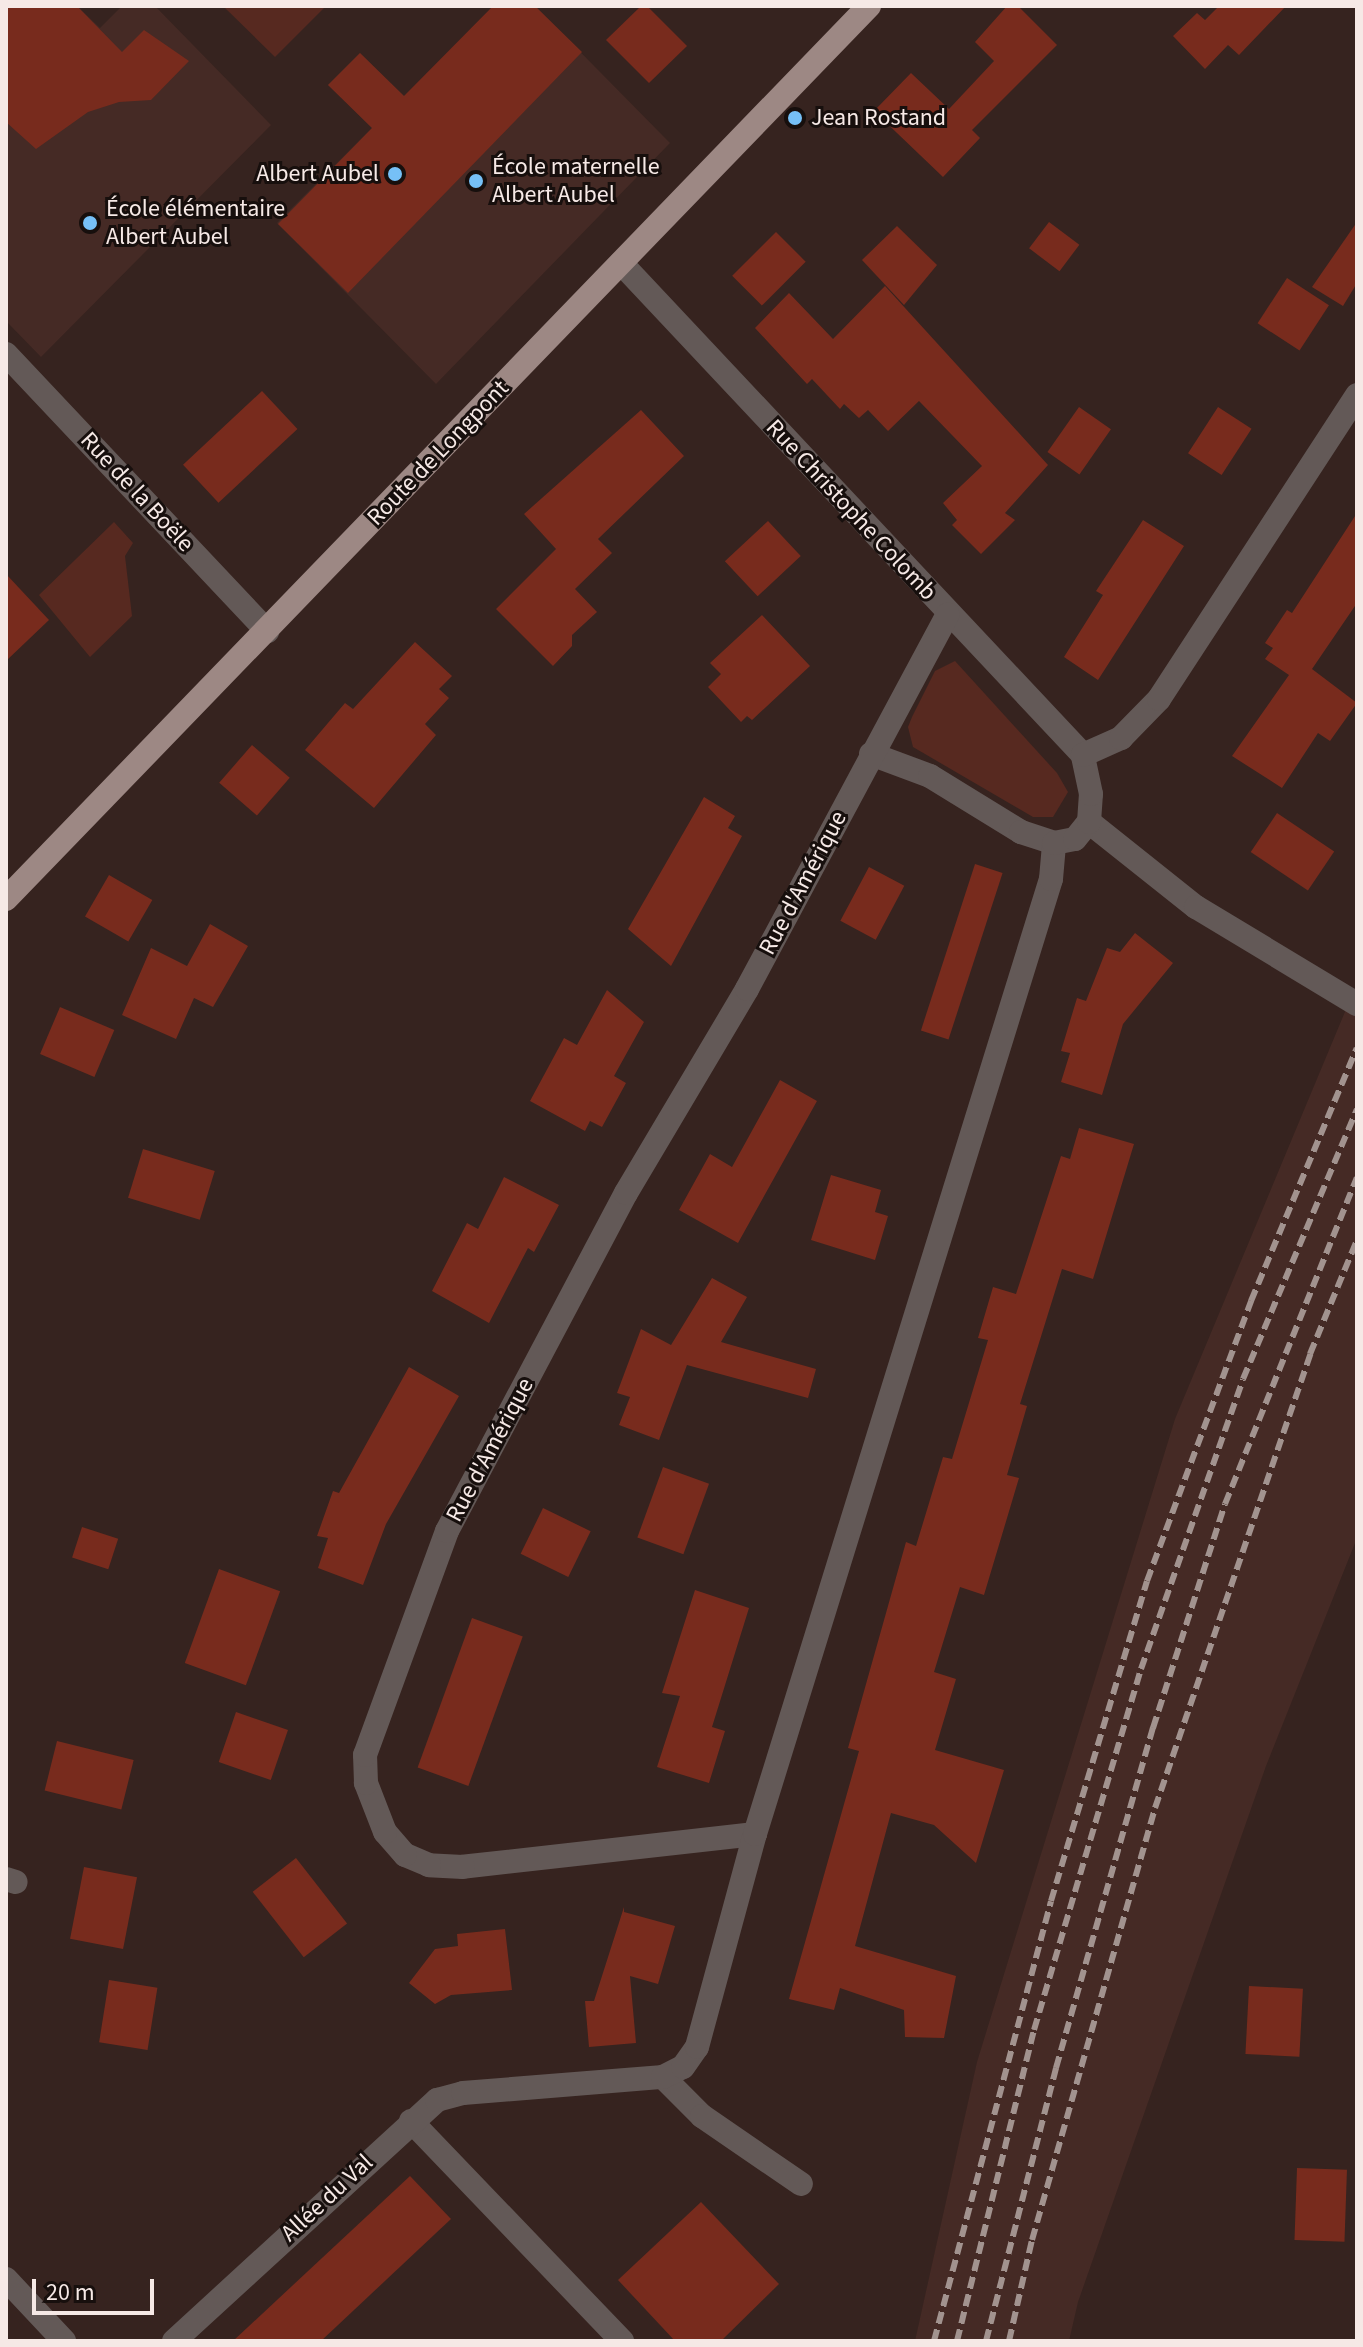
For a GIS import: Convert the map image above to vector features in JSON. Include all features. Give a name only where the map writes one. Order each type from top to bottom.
[{"type":"main road","name":"Route de Longpont","points":[[6,899],[869,6]]},
{"type":"street","name":"Rue Christophe Colomb","points":[[621,263],[1083,755]]},
{"type":"street","name":"Rue de la Boële","points":[[6,354],[267,631]]},
{"type":"street","points":[[871,754],[930,776],[1021,832],[1054,843],[1075,839],[1089,822],[1091,794],[1083,755],[1121,738],[1159,699],[1357,395]]},
{"type":"street","name":"Rue d'Amérique","points":[[755,1834],[463,1867],[429,1865],[405,1855],[385,1832],[366,1783],[365,1755],[447,1531],[626,1193],[747,989],[948,614]]},
{"type":"street","points":[[1089,822],[1196,907],[1357,1004]]},
{"type":"street","points":[[801,2184],[702,2116],[673,2072],[697,2047],[755,1834],[1051,879],[1054,843]]},
{"type":"street","name":"Allée du Val","points":[[174,2341],[437,2100],[463,2093],[673,2072]]},
{"type":"street","points":[[411,2121],[622,2341]]},
{"type":"street","points":[[6,2279],[64,2341]]},
{"type":"shaded area","name":"École élémentaire Albert Aubel","points":[[6,6],[77,6],[100,28],[122,6],[155,6],[271,125],[41,357],[6,321]]},
{"type":"shaded area","points":[[223,6],[326,6],[275,57]]},
{"type":"shaded area","name":"École maternelle Albert Aubel","points":[[535,6],[670,143],[436,384],[277,223],[372,128],[328,85],[360,53],[404,96]]},
{"type":"shaded area","points":[[114,522],[133,543],[125,556],[132,616],[90,657],[39,595]]},
{"type":"shaded area","points":[[955,661],[1057,773],[1068,792],[1053,817],[1033,817],[913,747],[908,727],[912,717],[935,671]]},
{"type":"shaded area","points":[[1357,983],[1357,1538],[1266,1766],[1078,2302],[1069,2341],[915,2341],[977,2062],[1175,1419]]},
{"type":"building","points":[[6,6],[77,6],[122,52],[144,30],[189,61],[151,100],[119,102],[88,112],[36,149],[6,122]]},
{"type":"building","name":"Albert Aubel","points":[[493,6],[535,6],[582,52],[348,293],[278,224],[372,128],[328,85],[360,53],[404,96]]},
{"type":"building","points":[[641,6],[647,6],[687,46],[649,83],[606,40]]},
{"type":"building","points":[[1007,6],[1018,6],[1057,45],[972,130],[980,138],[943,177],[874,111],[911,73],[949,109],[994,61],[975,42]]},
{"type":"building","points":[[1219,6],[1286,6],[1239,55],[1228,45],[1205,69],[1173,36],[1197,13],[1205,20]]},
{"type":"building","points":[[1049,222],[1079,245],[1059,271],[1029,248]]},
{"type":"building","points":[[1357,222],[1357,283],[1343,306],[1312,287]]},
{"type":"building","points":[[897,226],[937,265],[904,305],[862,260]]},
{"type":"building","points":[[776,232],[806,262],[762,306],[732,276]]},
{"type":"building","points":[[1287,278],[1329,305],[1300,351],[1258,323]]},
{"type":"building","points":[[885,286],[1048,465],[1005,513],[1015,520],[981,554],[952,525],[957,520],[943,503],[982,466],[919,401],[888,431],[868,410],[859,418],[844,404],[840,409],[812,379],[807,384],[755,328],[789,293],[833,339]]},
{"type":"building","points":[[262,391],[297,429],[218,503],[183,465]]},
{"type":"building","points":[[1079,407],[1111,429],[1079,474],[1047,452]]},
{"type":"building","points":[[1218,407],[1252,429],[1222,475],[1188,453]]},
{"type":"building","points":[[641,410],[684,456],[598,539],[612,553],[575,589],[597,612],[572,635],[572,646],[553,666],[496,609],[556,549],[524,514]]},
{"type":"building","points":[[1357,513],[1357,603],[1312,669],[1357,703],[1330,741],[1318,733],[1282,788],[1232,756],[1289,675],[1265,659],[1273,648],[1265,643],[1287,610],[1292,613]]},
{"type":"building","points":[[1143,520],[1184,546],[1098,680],[1064,657],[1103,595],[1096,591]]},
{"type":"building","points":[[768,521],[801,556],[758,596],[725,561]]},
{"type":"building","points":[[6,574],[49,620],[6,661]]},
{"type":"building","points":[[762,615],[810,666],[752,720],[747,716],[741,722],[708,687],[721,674],[710,663]]},
{"type":"building","points":[[415,642],[452,676],[439,689],[449,698],[425,724],[436,735],[374,808],[305,750],[345,703],[353,709]]},
{"type":"building","points":[[252,745],[290,778],[257,816],[219,783]]},
{"type":"building","points":[[704,797],[735,816],[728,828],[742,836],[671,966],[628,929]]},
{"type":"building","points":[[1277,813],[1334,852],[1308,891],[1251,852]]},
{"type":"building","points":[[975,864],[1003,873],[949,1039],[921,1030]]},
{"type":"building","points":[[869,867],[904,886],[876,940],[840,921]]},
{"type":"building","points":[[109,875],[152,900],[128,942],[85,917]]},
{"type":"building","points":[[210,924],[248,946],[213,1007],[194,998],[176,1039],[122,1015],[151,948],[187,966]]},
{"type":"building","points":[[1135,933],[1173,963],[1123,1024],[1102,1095],[1061,1082],[1070,1053],[1061,1051],[1077,998],[1086,1001],[1107,948],[1120,952]]},
{"type":"building","points":[[607,990],[644,1022],[614,1076],[626,1083],[602,1127],[590,1121],[585,1131],[530,1101],[564,1038],[577,1045]]},
{"type":"building","points":[[60,1007],[114,1030],[94,1077],[40,1054]]},
{"type":"building","points":[[780,1080],[817,1101],[738,1243],[679,1210],[710,1154],[732,1167]]},
{"type":"building","points":[[1079,1128],[1134,1144],[1093,1279],[1062,1269],[1020,1404],[1027,1406],[1007,1475],[1019,1478],[984,1595],[960,1587],[934,1672],[956,1679],[935,1750],[1004,1770],[976,1863],[934,1825],[891,1813],[855,1946],[956,1976],[944,2038],[905,2037],[904,2010],[840,1988],[834,2010],[789,1999],[859,1751],[848,1748],[906,1542],[916,1546],[943,1457],[952,1459],[988,1340],[978,1338],[993,1287],[1016,1294],[1061,1156],[1070,1159]]},
{"type":"building","points":[[143,1149],[215,1171],[200,1220],[128,1198]]},
{"type":"building","points":[[831,1175],[881,1190],[875,1212],[888,1216],[875,1260],[811,1240]]},
{"type":"building","points":[[504,1177],[559,1205],[534,1252],[528,1248],[489,1323],[432,1291],[467,1223],[478,1229]]},
{"type":"building","points":[[712,1278],[747,1297],[721,1342],[816,1369],[808,1398],[687,1365],[659,1440],[619,1425],[630,1397],[617,1393],[641,1329],[671,1345]]},
{"type":"building","points":[[409,1367],[459,1396],[386,1524],[363,1585],[318,1568],[328,1538],[317,1536],[333,1491],[339,1493]]},
{"type":"building","points":[[663,1467],[709,1484],[683,1554],[637,1537]]},
{"type":"building","points":[[543,1508],[591,1531],[568,1577],[521,1554]]},
{"type":"building","points":[[82,1527],[118,1539],[108,1569],[72,1557]]},
{"type":"building","points":[[219,1569],[280,1591],[246,1685],[185,1663]]},
{"type":"building","points":[[695,1590],[749,1608],[712,1727],[725,1731],[709,1783],[657,1767],[680,1696],[662,1693]]},
{"type":"building","points":[[472,1618],[523,1636],[468,1786],[418,1767]]},
{"type":"building","points":[[236,1712],[288,1730],[271,1780],[219,1762]]},
{"type":"building","points":[[57,1741],[134,1760],[121,1810],[45,1790]]},
{"type":"building","points":[[296,1858],[347,1923],[304,1957],[253,1892]]},
{"type":"building","points":[[84,1867],[137,1877],[123,1949],[70,1939]]},
{"type":"building","points":[[624,1907],[624,1912],[675,1926],[658,1984],[630,1976],[636,2043],[589,2047],[585,2001],[594,2001]]},
{"type":"building","points":[[505,1929],[512,1990],[451,1995],[435,2004],[409,1983],[435,1949],[458,1946],[457,1934]]},
{"type":"building","points":[[109,1980],[157,1988],[148,2050],[99,2042]]},
{"type":"building","points":[[1249,1986],[1303,1989],[1299,2057],[1245,2054]]},
{"type":"building","points":[[1297,2168],[1347,2170],[1344,2242],[1294,2240]]},
{"type":"building","points":[[410,2176],[451,2219],[321,2341],[233,2341]]},
{"type":"building","points":[[701,2202],[779,2284],[721,2341],[675,2341],[618,2280]]},
{"type":"railway","points":[[934,2341],[1051,1901],[1147,1581],[1251,1301],[1357,1048]]},
{"type":"railway","points":[[957,2341],[1034,2030],[1141,1669],[1243,1379],[1357,1109]]},
{"type":"railway","points":[[986,2341],[1056,2068],[1153,1728],[1225,1504],[1357,1178]]},
{"type":"railway","points":[[1009,2341],[1032,2240],[1155,1808],[1310,1354],[1357,1240]]},
{"type":"place","name":"Jean Rostand","points":[[795,118]]},
{"type":"place","name":"Albert Aubel","points":[[395,174]]},
{"type":"place","name":"École maternelle Albert Aubel","points":[[476,181]]},
{"type":"place","name":"École élémentaire Albert Aubel","points":[[90,223]]}]
